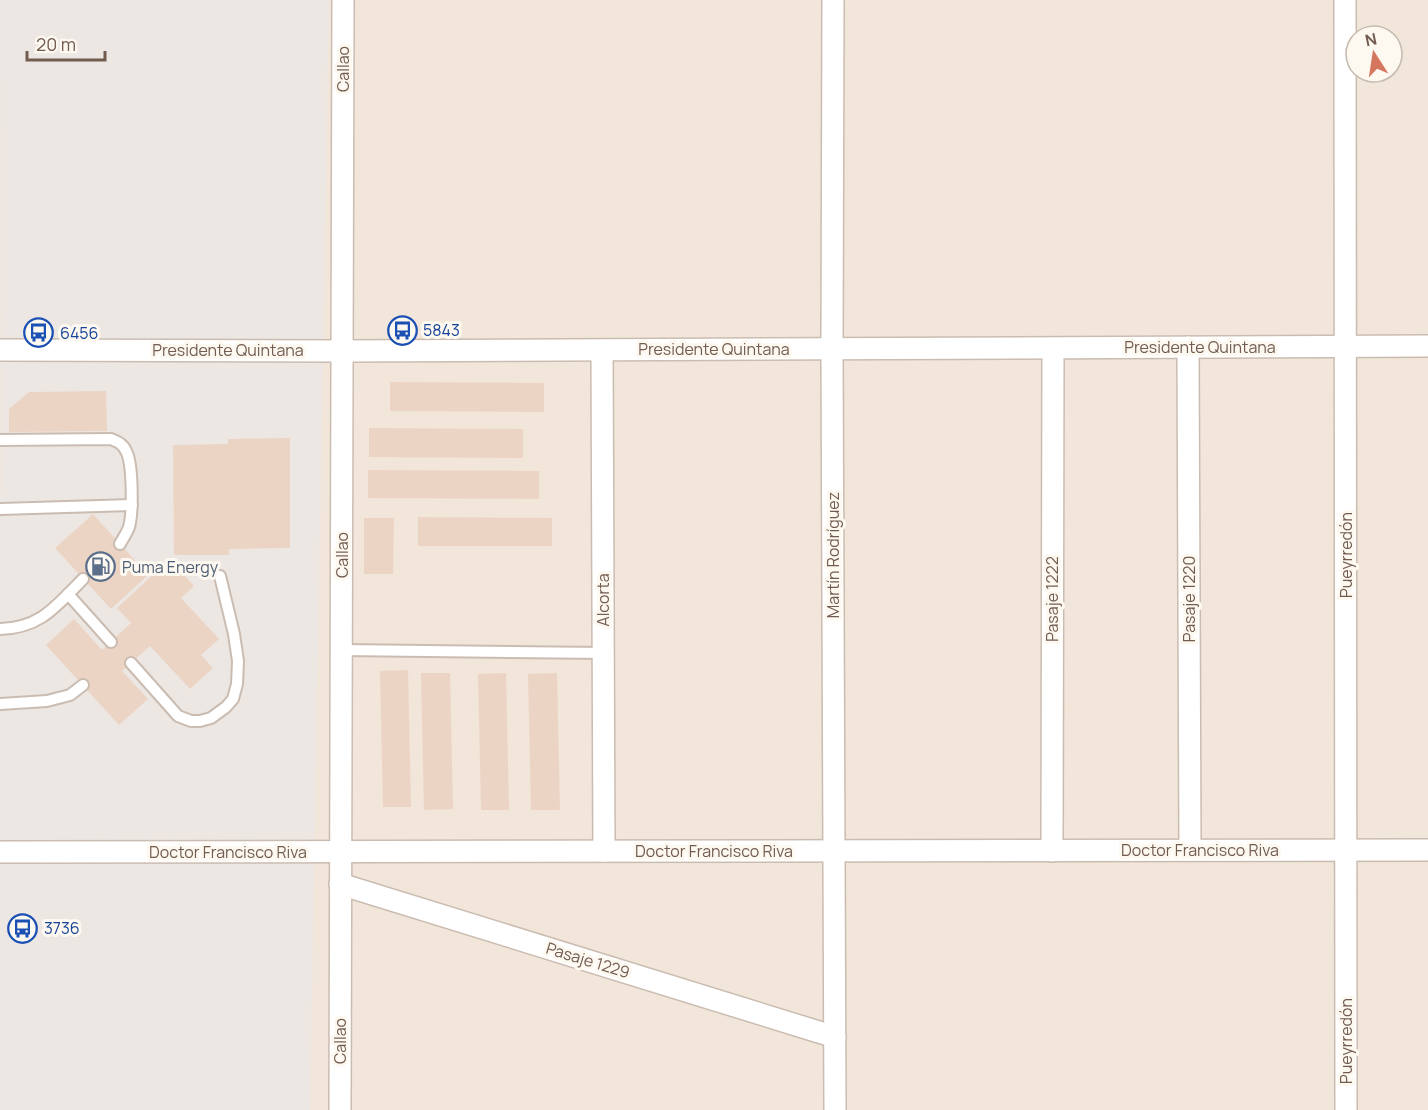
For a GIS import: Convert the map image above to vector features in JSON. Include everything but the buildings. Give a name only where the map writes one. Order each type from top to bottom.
[{"type":"street","name":"Callao","points":[[340,1110],[343,0]]},
{"type":"street","name":"Martín Rodríguez","points":[[833,0],[835,1110]]},
{"type":"street","name":"Pueyrredón","points":[[1346,0],[1346,1110]]},
{"type":"street","name":"Presidente Quintana","points":[[0,350],[342,351],[1428,346]]},
{"type":"street","name":"Pasaje 1222","points":[[1052,851],[1053,348]]},
{"type":"street","name":"Pasaje 1220","points":[[1188,348],[1190,850]]},
{"type":"street","name":"Alcorta","points":[[602,350],[604,851]]},
{"type":"street","name":"Doctor Francisco Riva","points":[[0,852],[1428,850]]},
{"type":"street","name":"Pasaje 1229","points":[[340,884],[835,1037]]},
{"type":"lane","points":[[0,440],[111,439],[118,442],[124,448],[130,461],[132,505],[129,527],[120,544]]},
{"type":"lane","points":[[0,509],[132,505]]},
{"type":"lane","points":[[130,663],[178,716],[191,721],[200,721],[211,718],[226,707],[233,699],[237,684],[238,661],[220,576]]},
{"type":"lane","points":[[0,629],[26,625],[44,618],[83,579]]},
{"type":"lane","points":[[68,594],[111,642]]},
{"type":"lane","points":[[341,650],[604,653]]},
{"type":"lane","points":[[0,704],[47,701],[70,695],[83,686]]},
{"type":"shaded area","points":[[0,0],[1428,0],[1428,1110],[0,1110]]},
{"type":"shaded area","points":[[0,0],[329,0],[310,1110],[0,1110]]},
{"type":"place","name":"5843","points":[[402,330]]},
{"type":"place","name":"6456","points":[[39,333]]},
{"type":"place","name":"Puma Energy","points":[[101,567]]},
{"type":"place","name":"3736","points":[[23,928]]}]
